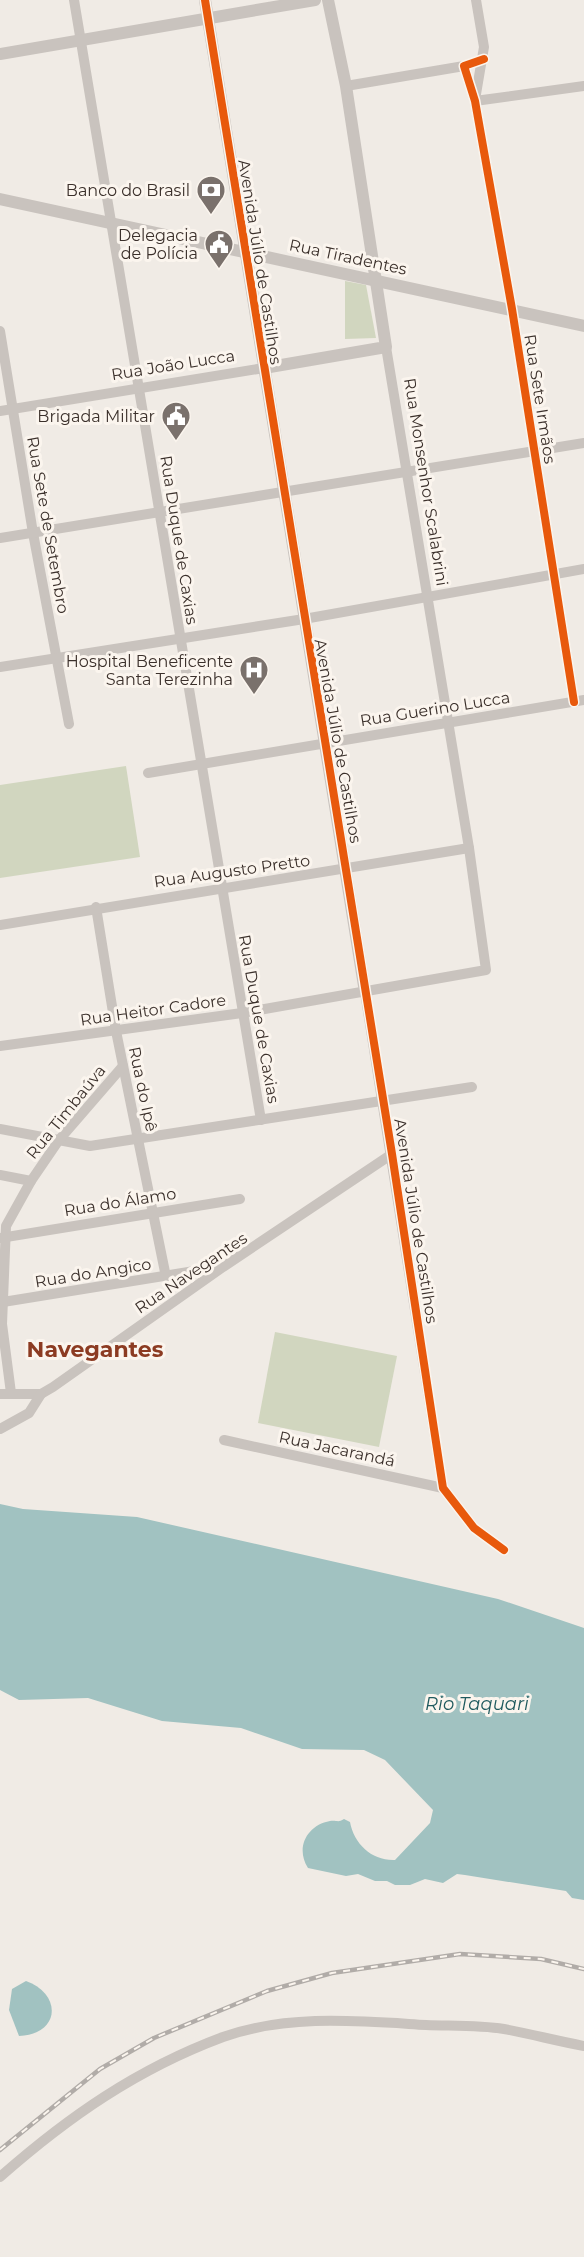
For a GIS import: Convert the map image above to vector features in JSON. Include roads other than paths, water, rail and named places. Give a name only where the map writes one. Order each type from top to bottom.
[{"type":"street","name":"Rua Duque de Caxias","points":[[74,0],[261,1120]]},
{"type":"street","name":"Avenida Júlio de Castilhos","points":[[205,0],[244,252],[392,1154],[443,1488]]},
{"type":"street","points":[[0,54],[315,0]]},
{"type":"street","name":"Rua Monsenhor Scalabrini","points":[[328,0],[346,86],[386,346],[469,848],[486,970]]},
{"type":"street","points":[[475,101],[484,59],[476,0]]},
{"type":"street","points":[[346,86],[464,66],[484,59]]},
{"type":"street","points":[[464,66],[475,101]]},
{"type":"street","points":[[475,101],[584,86]]},
{"type":"street","name":"Rua Sete Irmãos","points":[[475,101],[512,309],[553,574],[579,701]]},
{"type":"street","name":"Rua Tiradentes","points":[[0,199],[584,326]]},
{"type":"street","name":"Rua Sete de Setembro","points":[[0,331],[33,532],[69,724]]},
{"type":"street","name":"Rua João Lucca","points":[[0,411],[386,346]]},
{"type":"street","points":[[0,538],[584,443]]},
{"type":"street","points":[[0,667],[304,619],[584,569]]},
{"type":"street","name":"Rua Guerino Lucca","points":[[148,772],[579,701]]},
{"type":"street","name":"Rua Augusto Pretto","points":[[0,925],[96,907],[346,870],[469,848]]},
{"type":"street","name":"Rua do Ipê","points":[[96,907],[116,1031],[166,1277]]},
{"type":"street","name":"Rua Heitor Cadore","points":[[0,1046],[242,1013],[486,970]]},
{"type":"street","name":"Rua Timbaúva","points":[[3,1231],[31,1181],[59,1140],[123,1065]]},
{"type":"street","points":[[0,1129],[90,1146],[472,1087]]},
{"type":"street","name":"Rua Navegantes","points":[[0,1429],[29,1413],[41,1394],[223,1266],[392,1154]]},
{"type":"street","points":[[0,1175],[31,1181]]},
{"type":"street","name":"Rua do Álamo","points":[[3,1231],[240,1199]]},
{"type":"street","points":[[3,1231],[2,1324],[5,1394],[41,1394]]},
{"type":"street","name":"Rua do Angico","points":[[3,1302],[223,1266]]},
{"type":"street","name":"Rua Jacarandá","points":[[224,1440],[443,1488]]},
{"type":"street","points":[[443,1488],[474,1528],[504,1550]]},
{"type":"street","points":[[0,2177],[101,2097],[144,2071],[224,2037],[257,2028],[291,2022],[346,2021],[501,2029],[584,2046]]},
{"type":"water","name":"Rio Taquari","points":[[0,1504],[23,1509],[137,1517],[498,1599],[584,1628],[584,1900],[572,1898],[566,1891],[457,1874],[443,1883],[425,1879],[410,1885],[395,1885],[387,1881],[375,1881],[358,1874],[346,1876],[308,1868],[304,1860],[303,1845],[310,1832],[322,1823],[344,1819],[350,1822],[355,1837],[365,1850],[379,1858],[395,1860],[430,1823],[433,1810],[385,1760],[364,1750],[302,1749],[241,1728],[162,1721],[88,1698],[19,1700],[0,1690]]},
{"type":"water","points":[[26,1981],[46,1994],[51,2003],[52,2012],[43,2028],[33,2034],[19,2036],[9,2010],[12,1989]]},
{"type":"railway","points":[[0,2150],[100,2069],[154,2038],[267,1991],[332,1973],[460,1954],[541,1959],[584,1969]]},
{"type":"place","name":"Banco do Brasil","points":[[211,216]]},
{"type":"place","name":"Delegacia de Polícia","points":[[219,270]]},
{"type":"place","name":"Brigada Militar","points":[[176,442]]},
{"type":"place","name":"Hospital Beneficente Santa Terezinha","points":[[254,696]]},
{"type":"district","name":"Navegantes","points":[[95,1349]]}]
